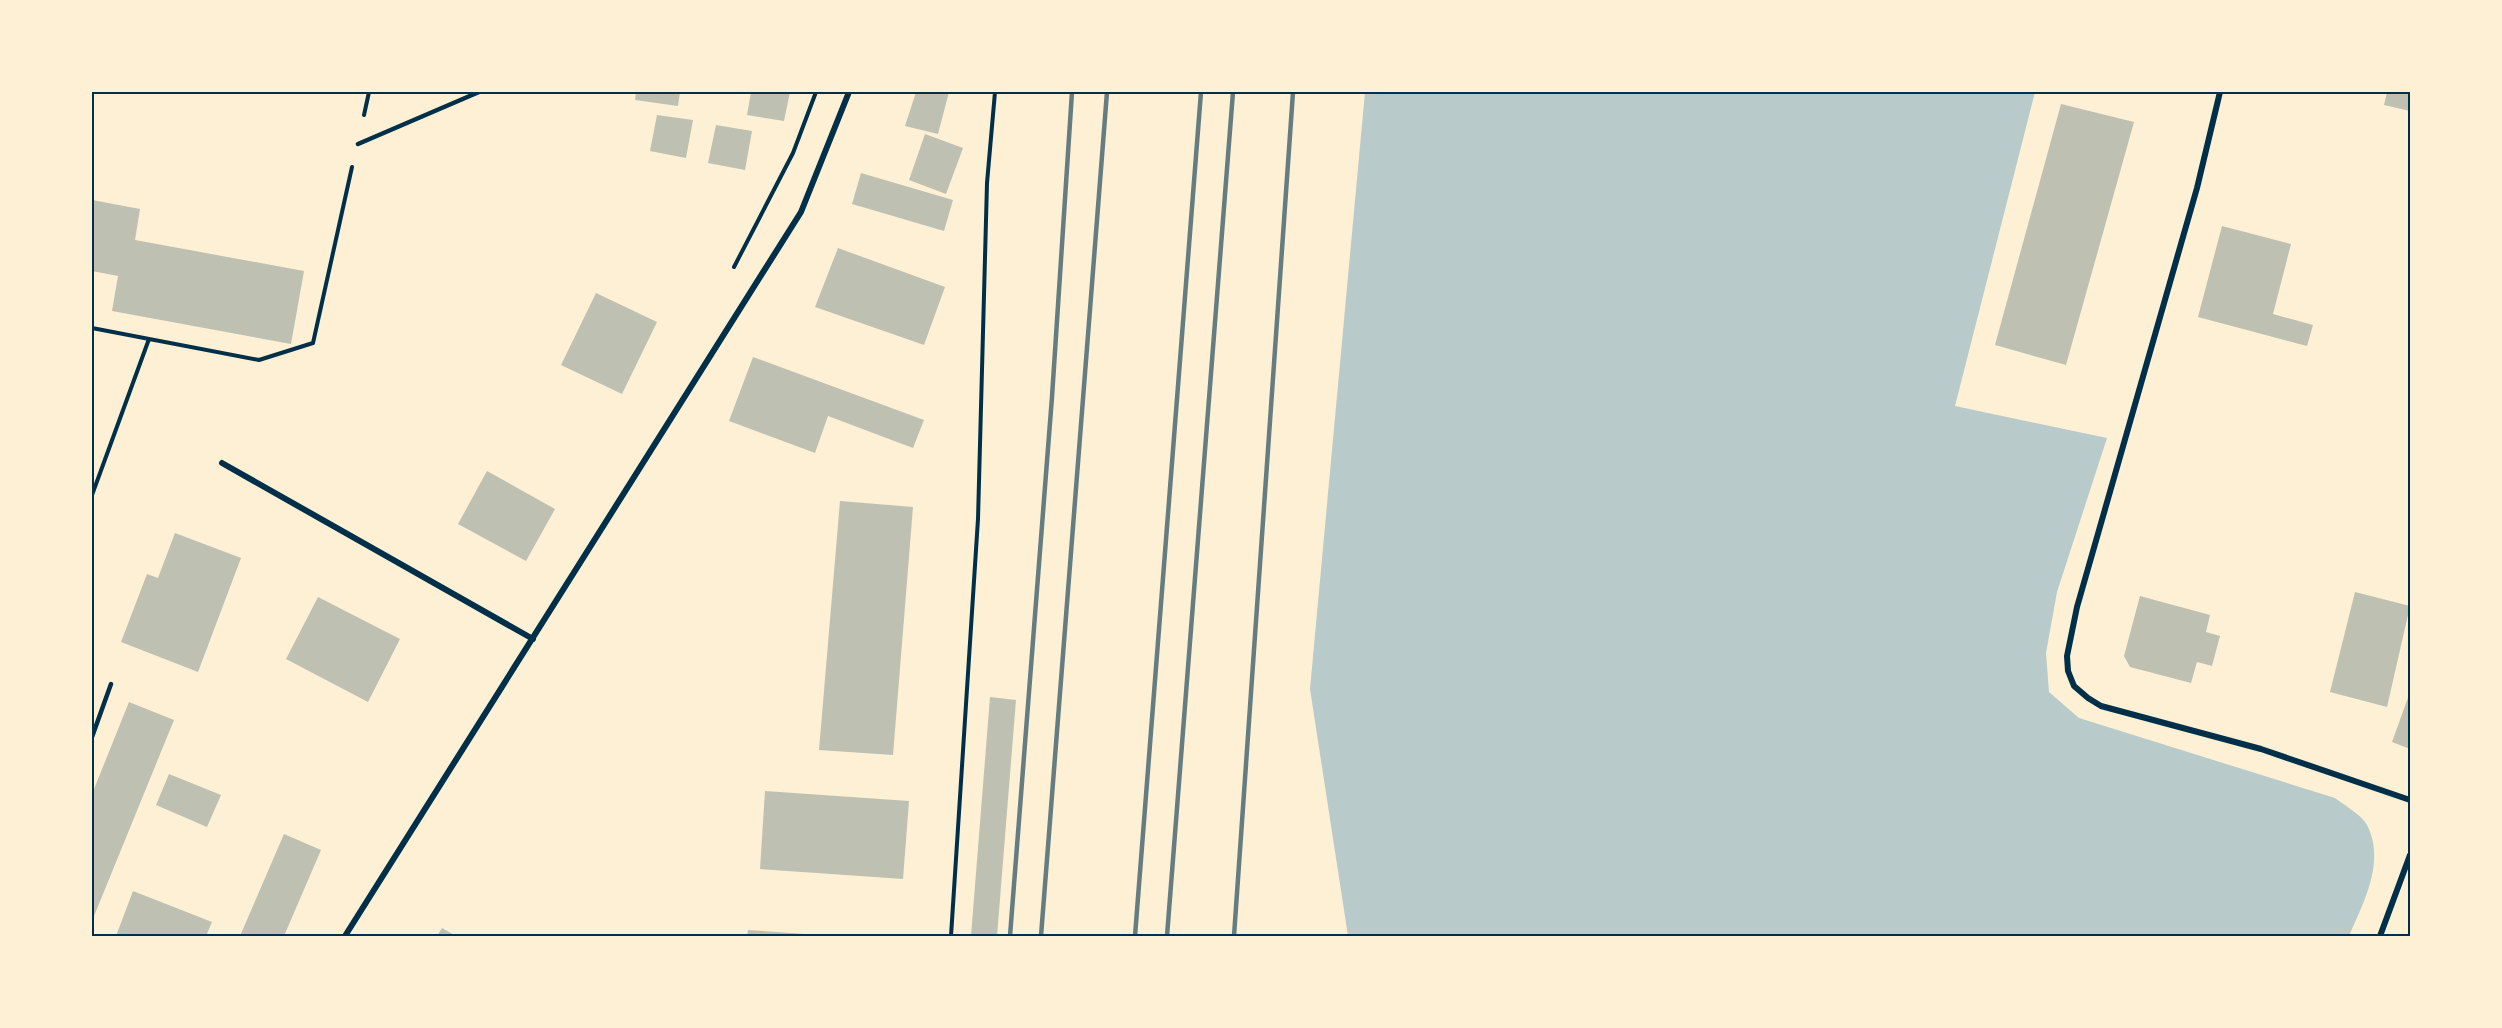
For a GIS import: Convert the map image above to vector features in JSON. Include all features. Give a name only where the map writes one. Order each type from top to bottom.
[{"type":"street","points":[[345,936],[801,212],[849,92]]},
{"type":"street","points":[[2220,92],[2193,199],[2077,607],[2067,656],[2068,671],[2073,686],[2102,706],[2261,749],[2410,800]]},
{"type":"street","points":[[222,464],[533,639]]},
{"type":"street","points":[[2380,936],[2410,855]]},
{"type":"lane","points":[[358,144],[479,92]]},
{"type":"lane","points":[[92,737],[111,684]]},
{"type":"path","points":[[92,328],[259,360],[313,343],[369,92]]},
{"type":"path","points":[[951,936],[978,519],[987,183],[995,92]]},
{"type":"path","points":[[92,495],[149,339]]},
{"type":"shaded area","points":[[1365,92],[2035,92],[1955,406],[2107,438],[2057,592],[2046,653],[2049,692],[2079,718],[2335,798],[2357,814],[2367,825],[2374,853],[2366,896],[2349,936],[1348,936],[1310,689]]},
{"type":"building","points":[[636,92],[680,92],[678,106],[635,100]]},
{"type":"building","points":[[751,92],[790,92],[784,121],[747,115]]},
{"type":"building","points":[[916,92],[949,92],[938,134],[905,126]]},
{"type":"building","points":[[2387,92],[2410,92],[2410,111],[2384,105]]},
{"type":"building","points":[[2061,104],[2134,122],[2066,365],[1995,345]]},
{"type":"building","points":[[657,115],[693,120],[686,158],[650,151]]},
{"type":"building","points":[[716,125],[752,131],[745,170],[708,163]]},
{"type":"building","points":[[925,134],[963,148],[946,194],[909,180]]},
{"type":"building","points":[[861,173],[953,200],[944,231],[852,204]]},
{"type":"building","points":[[92,200],[140,209],[135,240],[304,271],[291,344],[112,311],[118,276],[92,271]]},
{"type":"building","points":[[2222,226],[2291,244],[2273,314],[2313,325],[2307,346],[2198,317]]},
{"type":"building","points":[[838,248],[945,287],[924,345],[815,307]]},
{"type":"building","points":[[596,293],[657,322],[622,394],[561,365]]},
{"type":"building","points":[[753,357],[924,420],[913,448],[828,416],[815,453],[729,421]]},
{"type":"building","points":[[487,471],[555,509],[526,561],[458,524]]},
{"type":"building","points":[[840,501],[913,507],[893,755],[819,750]]},
{"type":"building","points":[[175,533],[241,558],[198,672],[121,642],[147,574],[158,578]]},
{"type":"building","points":[[2355,592],[2410,606],[2387,707],[2330,692]]},
{"type":"building","points":[[2140,596],[2210,615],[2206,632],[2220,636],[2212,666],[2197,662],[2191,683],[2130,667],[2124,656]]},
{"type":"building","points":[[318,597],[400,639],[368,702],[286,659]]},
{"type":"building","points":[[2410,692],[2410,749],[2392,742]]},
{"type":"building","points":[[990,697],[1016,700],[997,936],[971,936]]},
{"type":"building","points":[[129,702],[174,720],[92,921],[92,794]]},
{"type":"building","points":[[169,774],[221,795],[207,827],[156,805]]},
{"type":"building","points":[[765,791],[909,801],[903,879],[760,869]]},
{"type":"building","points":[[284,834],[321,850],[284,936],[240,936]]},
{"type":"building","points":[[133,891],[212,922],[206,936],[116,936]]},
{"type":"building","points":[[442,928],[456,936],[437,936]]},
{"type":"building","points":[[748,930],[805,934],[804,936],[747,936]]},
{"type":"railway","points":[[1010,936],[1052,397],[1072,92]]},
{"type":"railway","points":[[1041,936],[1107,92]]},
{"type":"railway","points":[[1135,936],[1201,92]]},
{"type":"railway","points":[[1167,936],[1233,92]]},
{"type":"railway","points":[[1234,936],[1293,92]]}]
